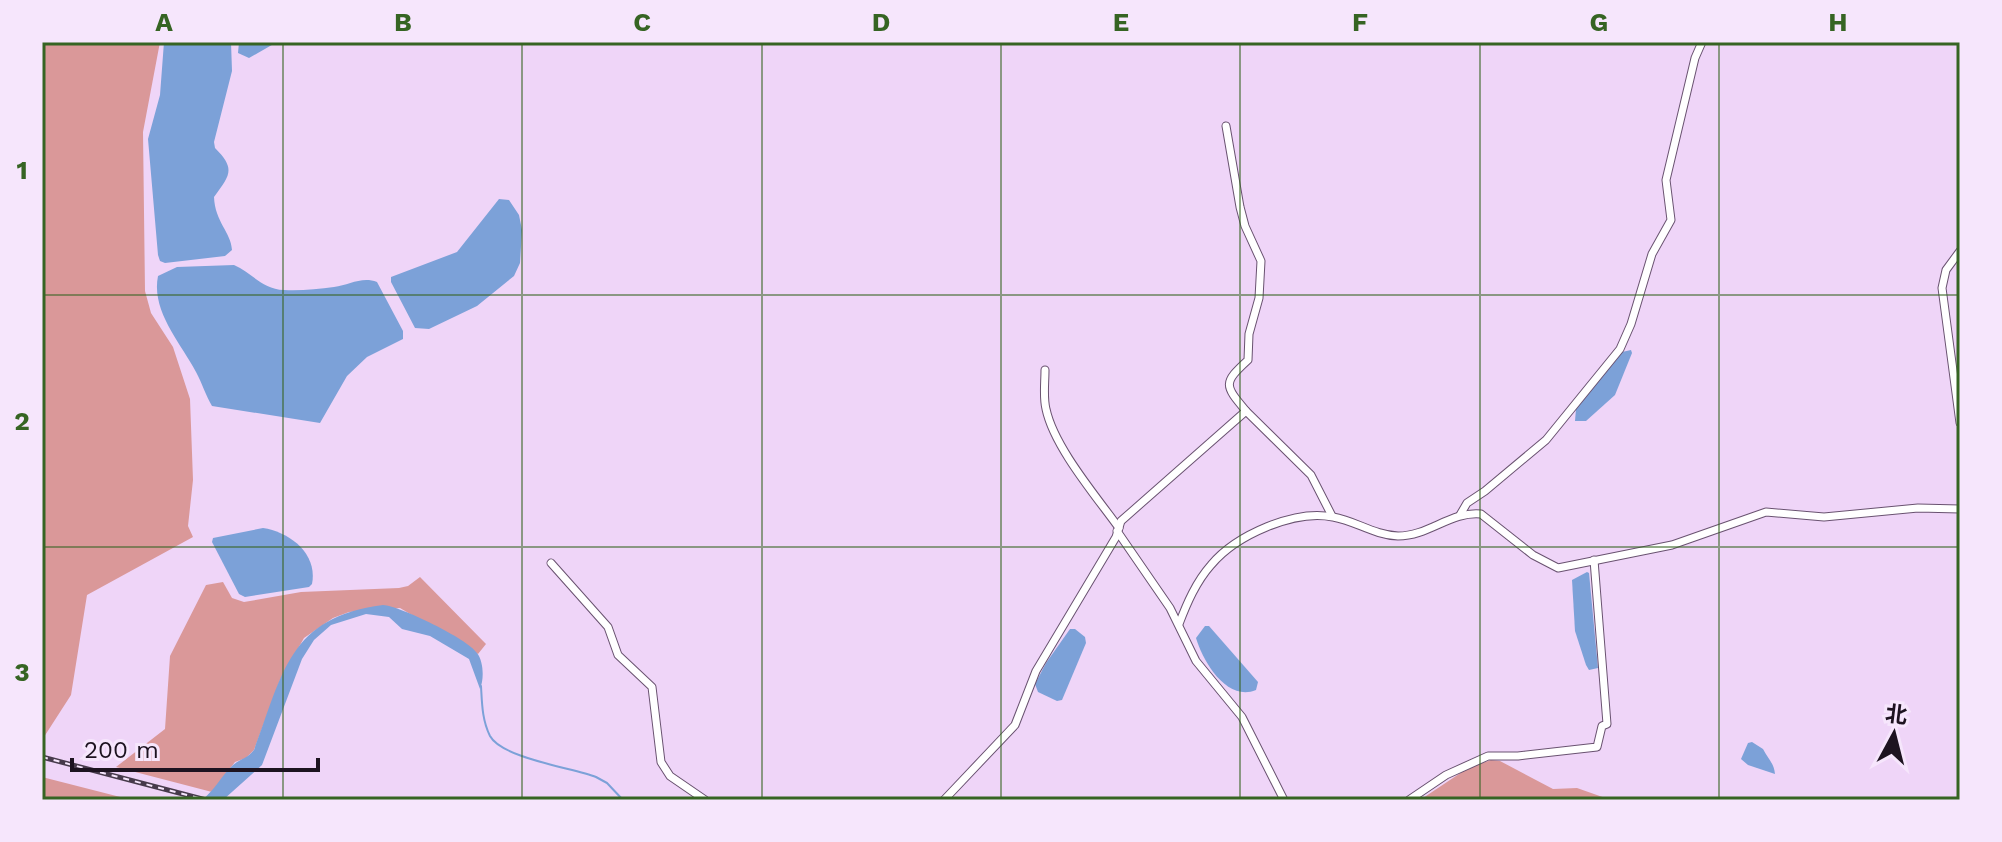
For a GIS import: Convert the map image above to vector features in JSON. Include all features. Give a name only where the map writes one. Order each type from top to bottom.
[{"type":"street","points":[[1460,515],[1467,503],[1546,440],[1620,349],[1631,324],[1652,254],[1671,220],[1666,180],[1695,58],[1702,42]]},
{"type":"street","points":[[1226,126],[1240,207],[1261,261],[1259,298],[1249,334],[1248,360],[1231,376],[1228,385],[1246,411],[1311,475],[1332,516]]},
{"type":"street","points":[[1960,251],[1946,270],[1942,288],[1960,423]]},
{"type":"street","points":[[1045,370],[1045,404],[1068,457],[1179,624],[1196,661],[1242,717],[1284,800]]},
{"type":"street","points":[[944,800],[1015,725],[1036,671],[1058,639],[1125,517],[1246,411]]},
{"type":"street","points":[[1179,624],[1186,604],[1209,567],[1246,538],[1280,521],[1332,516],[1364,529],[1398,536],[1421,533],[1460,515],[1484,515],[1533,555],[1558,568],[1672,545],[1766,512],[1824,517],[1918,508],[1960,509]]},
{"type":"street","points":[[1409,800],[1446,775],[1488,756],[1518,756],[1597,747],[1602,726],[1607,724],[1594,560]]},
{"type":"street","points":[[551,563],[608,627],[618,655],[652,687],[661,762],[665,770],[705,800]]},
{"type":"shaded area","points":[[42,42],[160,42],[143,132],[145,291],[151,313],[173,347],[190,399],[193,480],[188,526],[193,537],[87,595],[71,695],[42,740]]},
{"type":"shaded area","points":[[420,577],[486,644],[478,654],[400,608],[349,612],[333,618],[304,638],[280,680],[254,750],[246,758],[235,762],[212,792],[116,767],[165,729],[170,656],[206,585],[223,582],[232,598],[244,602],[301,592],[399,588],[408,586]]},
{"type":"shaded area","points":[[1491,760],[1500,761],[1553,789],[1577,788],[1611,800],[1420,800],[1468,768]]},
{"type":"shaded area","points":[[42,777],[132,800],[42,800]]},
{"type":"water","points":[[164,42],[231,42],[232,71],[214,142],[228,167],[227,177],[214,197],[217,213],[231,244],[232,250],[225,256],[165,263],[160,261],[158,255],[148,139],[160,95]]},
{"type":"water","points":[[239,42],[277,42],[249,58],[238,53]]},
{"type":"water","points":[[499,199],[509,200],[519,215],[522,230],[520,263],[514,276],[477,306],[429,329],[415,328],[391,277],[457,252]]},
{"type":"water","points":[[234,265],[263,284],[284,290],[334,287],[361,280],[377,282],[403,331],[403,339],[367,357],[347,376],[320,423],[212,406],[163,314],[157,289],[158,276],[177,267]]},
{"type":"water","points":[[1631,350],[1615,395],[1586,421],[1575,421],[1576,409],[1622,352]]},
{"type":"water","points":[[263,528],[283,534],[300,546],[311,563],[313,573],[309,587],[245,597],[239,594],[212,542],[213,538]]},
{"type":"water","points":[[1587,572],[1598,668],[1589,670],[1575,631],[1572,580]]},
{"type":"water","points":[[383,605],[433,624],[471,647],[482,666],[480,689],[469,659],[430,636],[402,629],[389,617],[366,614],[331,625],[314,640],[302,659],[262,765],[223,800],[202,800],[233,765],[254,750],[283,673],[294,653],[309,636],[327,622]]},
{"type":"water","points":[[1205,626],[1209,626],[1258,682],[1256,690],[1235,690],[1210,668],[1196,638]]},
{"type":"water","points":[[1070,629],[1085,637],[1086,643],[1062,700],[1057,701],[1038,692],[1035,684]]},
{"type":"water","points":[[1752,742],[1763,749],[1775,774],[1748,765],[1741,759],[1748,743]]},
{"type":"waterway","points":[[481,686],[485,724],[497,744],[522,756],[596,777],[607,783],[623,800]]},
{"type":"railway","points":[[42,757],[206,800]]}]
